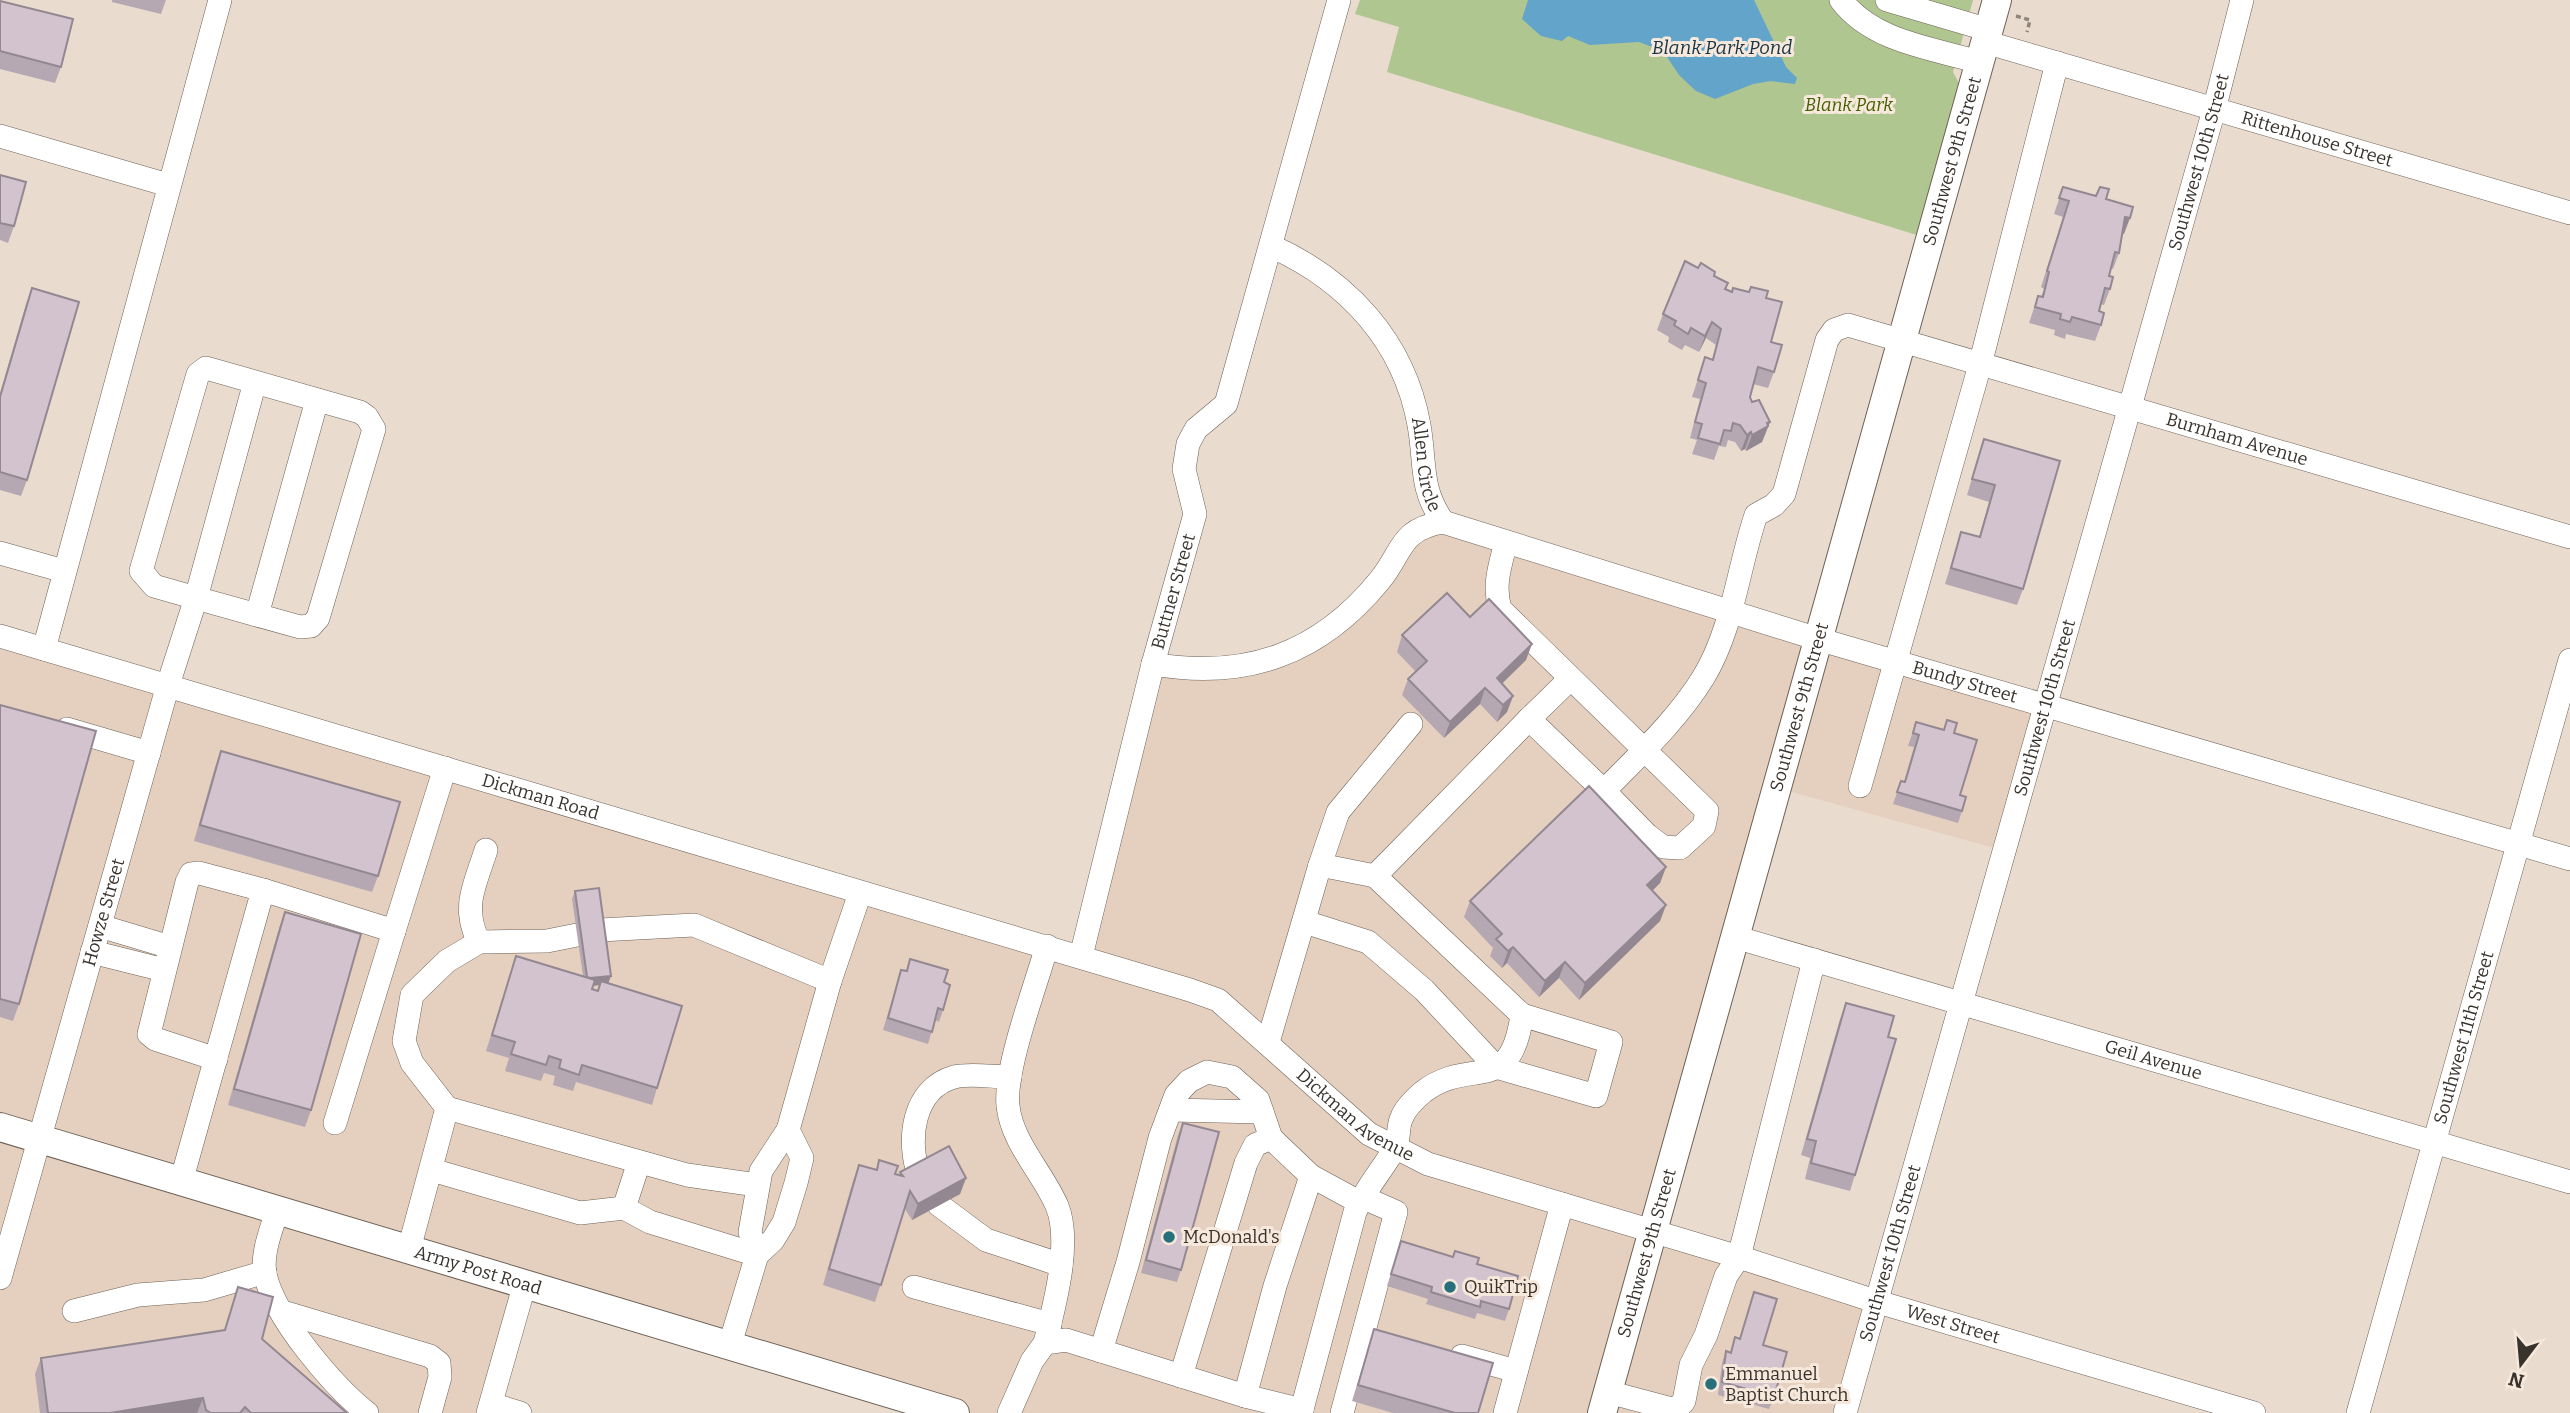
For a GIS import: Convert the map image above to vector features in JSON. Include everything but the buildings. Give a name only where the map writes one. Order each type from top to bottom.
[{"type":"main road","name":"Southwest 9th Street","points":[[1605,1402],[1984,45],[2008,8]]},
{"type":"main road","name":"Army Post Road","points":[[0,1127],[955,1413]]},
{"type":"street","points":[[44,649],[220,0]]},
{"type":"street","name":"Buttner Street","points":[[1081,956],[1153,664],[1195,514],[1184,469],[1188,444],[1196,429],[1226,404],[1339,0]]},
{"type":"street","points":[[1841,0],[1851,13],[1872,29],[1900,40],[1984,45]]},
{"type":"street","points":[[1887,0],[1984,45]]},
{"type":"street","name":"Southwest 10th Street","points":[[1845,1413],[2214,110],[2242,0]]},
{"type":"street","name":"Rittenhouse Street","points":[[1984,45],[2057,63],[2570,213]]},
{"type":"street","points":[[1860,786],[1898,662],[1980,365],[2057,63]]},
{"type":"street","points":[[0,136],[169,185]]},
{"type":"street","name":"Allen Circle","points":[[1153,664],[1185,670],[1230,669],[1296,650],[1352,612],[1382,578],[1409,534],[1422,526],[1443,522],[1429,503],[1424,488],[1415,404],[1397,358],[1385,337],[1354,299],[1336,283],[1294,256],[1271,246]]},
{"type":"street","name":"Burnham Avenue","points":[[1731,612],[1756,515],[1774,505],[1784,494],[1827,340],[1834,330],[1848,325],[2570,537]]},
{"type":"street","points":[[206,368],[317,400],[360,412],[367,416],[374,429],[318,618],[311,626],[300,627],[154,586],[141,571],[198,374],[206,368]]},
{"type":"street","name":"Howze Street","points":[[0,1278],[8,1223],[39,1140],[256,382]]},
{"type":"street","points":[[257,615],[317,400]]},
{"type":"street","name":"Bundy Street","points":[[1443,522],[1818,639],[2570,859]]},
{"type":"street","points":[[1506,542],[1496,593],[1500,609],[1707,811],[1704,826],[1680,848],[1663,847],[1647,835],[1529,719]]},
{"type":"street","points":[[0,553],[64,571]]},
{"type":"street","points":[[1604,791],[1644,750],[1704,676],[1731,612]]},
{"type":"street","name":"Dickman Road","points":[[0,636],[860,893],[1081,956]]},
{"type":"street","name":"Southwest 11th Street","points":[[2358,1413],[2570,660]]},
{"type":"street","points":[[1375,876],[1570,679]]},
{"type":"street","points":[[50,724],[149,753]]},
{"type":"street","points":[[1268,1042],[1338,812],[1411,724]]},
{"type":"street","points":[[335,1123],[445,768]]},
{"type":"street","points":[[479,942],[469,924],[471,899],[486,850]]},
{"type":"street","points":[[1305,922],[1368,942],[1424,990],[1496,1067],[1595,1096],[1611,1042],[1522,1016],[1375,876],[1321,865]]},
{"type":"street","points":[[216,1059],[155,1040],[149,1034],[191,874],[199,873],[263,890],[394,931]]},
{"type":"street","points":[[181,1182],[263,890]]},
{"type":"street","points":[[757,1255],[750,1232],[757,1185],[761,1171],[788,1129],[830,981],[860,893]]},
{"type":"street","points":[[600,930],[694,925],[830,981]]},
{"type":"street","points":[[100,926],[170,947]]},
{"type":"street","points":[[577,935],[547,941],[479,942],[430,974],[412,995],[404,1041],[412,1063],[447,1108],[687,1175],[757,1185]]},
{"type":"street","name":"Geil Avenue","points":[[1735,937],[2570,1182]]},
{"type":"street","points":[[1009,1413],[1032,1361],[1048,1333],[1061,1279],[1058,1208],[1028,1157],[1008,1107],[1010,1077],[1046,946]]},
{"type":"street","points":[[92,952],[164,970]]},
{"type":"street","name":"Dickman Avenue","points":[[1081,956],[1218,1000],[1369,1134],[1396,1145],[1428,1164],[1652,1231]]},
{"type":"street","points":[[1605,1402],[1682,1411],[1691,1365],[1706,1335],[1726,1276],[1739,1257],[1814,960]]},
{"type":"street","points":[[914,1287],[1066,1340],[1302,1412],[1326,1316],[1360,1200],[1396,1145],[1402,1116],[1423,1092],[1448,1079],[1496,1067],[1509,1060],[1518,1042],[1522,1016]]},
{"type":"street","points":[[1101,1351],[1176,1095],[1189,1081],[1207,1072],[1231,1077],[1258,1100],[1270,1138],[1311,1176],[1360,1200],[1396,1212],[1342,1413]]},
{"type":"street","points":[[919,1175],[911,1144],[917,1116],[927,1097],[955,1077],[1010,1077]]},
{"type":"street","points":[[409,1249],[447,1108]]},
{"type":"street","points":[[1171,1110],[1262,1112]]},
{"type":"street","points":[[730,1344],[757,1255],[774,1240],[784,1222],[796,1183],[802,1158],[788,1129]]},
{"type":"street","points":[[1181,1376],[1246,1163],[1255,1144],[1270,1138]]},
{"type":"street","points":[[624,1208],[639,1162]]},
{"type":"street","points":[[432,1170],[580,1213],[624,1208],[650,1222],[757,1255]]},
{"type":"street","points":[[1245,1396],[1275,1286],[1311,1176]]},
{"type":"street","points":[[1505,1413],[1562,1204]]},
{"type":"street","points":[[939,1205],[971,1232],[1001,1247],[1061,1265]]},
{"type":"street","points":[[277,1210],[265,1258],[265,1272],[306,1350],[367,1413]]},
{"type":"street","name":"West Street","points":[[1652,1231],[1878,1302],[2255,1413]]},
{"type":"street","points":[[74,1311],[138,1295],[204,1290],[265,1272]]},
{"type":"street","points":[[520,1413],[489,1409],[525,1283]]},
{"type":"street","points":[[284,1312],[430,1356],[439,1363],[440,1377],[430,1413]]},
{"type":"street","points":[[1326,1316],[1390,1334]]},
{"type":"street","points":[[1440,1349],[1516,1371]]},
{"type":"path","points":[[2008,8],[2030,20],[2024,40]]},
{"type":"shaded area","points":[[1422,526],[2046,706],[2005,851],[1777,788],[1653,1231],[1878,1302],[1845,1413],[955,1413],[526,1283],[488,1413],[0,1413],[0,636],[1080,955],[1153,664],[1296,650]]},
{"type":"green space","name":"Blank Park","points":[[1360,0],[1973,0],[1953,72],[1960,85],[1920,236],[1387,72],[1399,27],[1355,14]]},
{"type":"water","name":"Blank Park Pond","points":[[1528,0],[1754,0],[1786,67],[1797,78],[1795,84],[1771,81],[1753,84],[1715,99],[1696,91],[1679,75],[1663,51],[1639,42],[1590,45],[1568,36],[1562,41],[1541,36],[1522,19]]},
{"type":"place","name":"McDonald's","points":[[1169,1237]]},
{"type":"place","name":"QuikTrip","points":[[1450,1287]]},
{"type":"place","name":"Emmanuel Baptist Church","points":[[1711,1384]]}]
